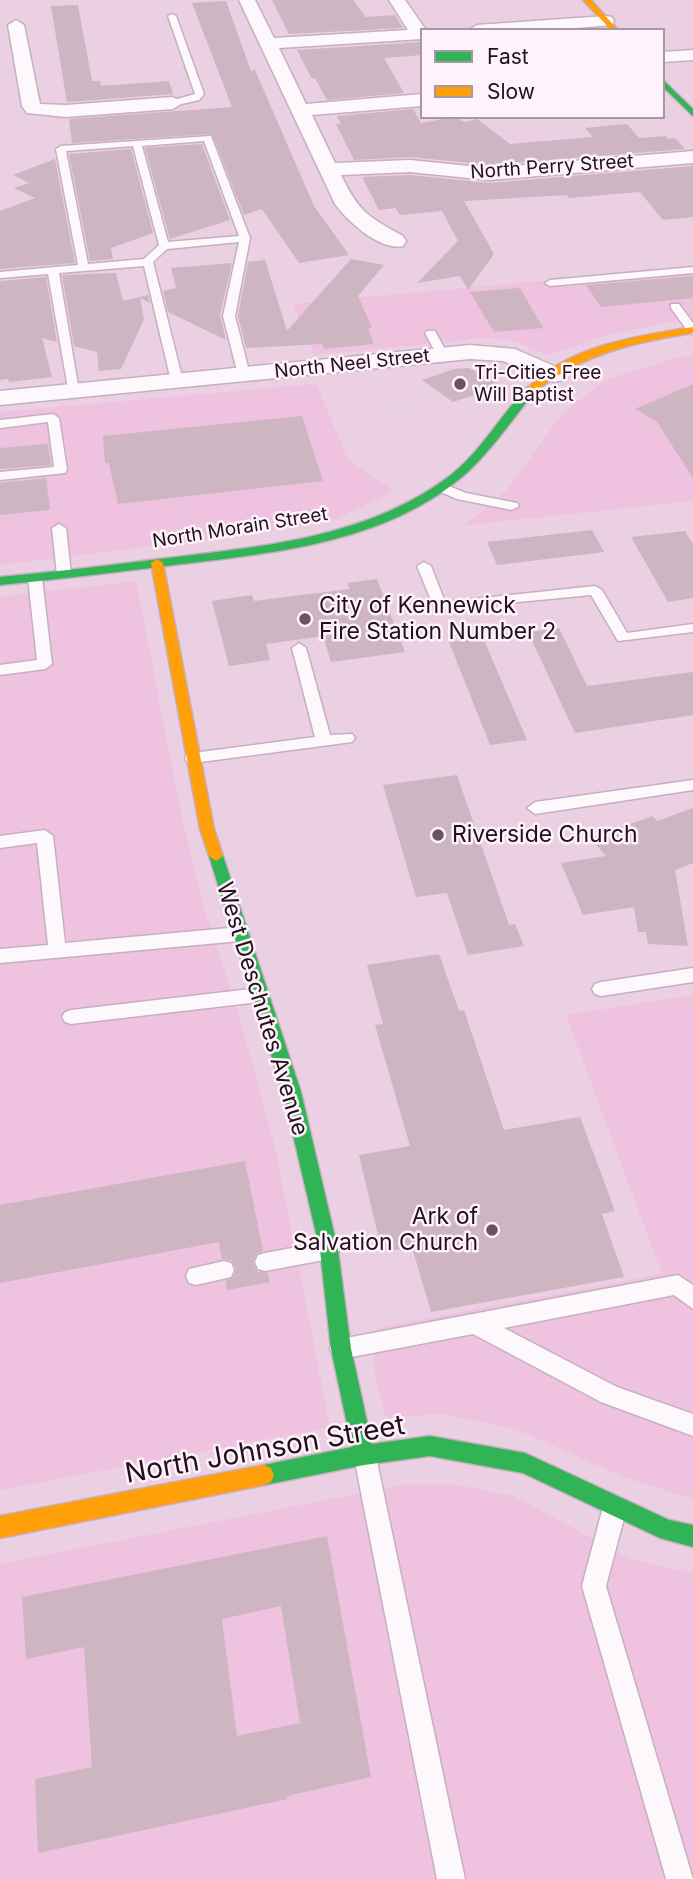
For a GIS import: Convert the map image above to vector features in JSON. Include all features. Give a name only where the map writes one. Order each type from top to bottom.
[{"type":"street","points":[[247,0],[351,213],[395,241]]},
{"type":"street","points":[[397,0],[420,33]]},
{"type":"street","points":[[587,0],[610,25]]},
{"type":"street","points":[[16,25],[19,73],[31,106],[40,111],[173,103]]},
{"type":"street","points":[[530,28],[610,25]]},
{"type":"street","points":[[268,44],[420,34]]},
{"type":"street","points":[[665,57],[693,55]]},
{"type":"street","points":[[665,84],[693,114]]},
{"type":"street","points":[[300,110],[420,100]]},
{"type":"street","name":"North Perry Street","points":[[328,169],[399,165],[489,174],[693,157]]},
{"type":"street","points":[[554,375],[613,347],[693,331]]},
{"type":"street","name":"North Neel Street","points":[[0,398],[244,374],[437,344],[498,352],[554,375]]},
{"type":"street","name":"North Morain Street","points":[[0,581],[254,551],[319,539],[372,522],[422,500],[471,465],[521,400],[554,375]]},
{"type":"street","name":"West Deschutes Avenue","points":[[157,563],[207,829],[292,1092],[329,1250],[341,1349],[364,1455]]},
{"type":"street","name":"North Johnson Street","points":[[0,1527],[364,1455],[430,1446],[525,1463],[615,1507],[668,1530],[693,1536]]},
{"type":"lane","points":[[172,16],[200,94],[186,102],[173,103]]},
{"type":"lane","points":[[84,268],[61,149],[208,138],[245,238],[229,316],[244,374]]},
{"type":"lane","points":[[137,143],[164,246]]},
{"type":"lane","points":[[177,381],[148,262],[150,257],[164,246],[245,238]]},
{"type":"lane","points":[[0,275],[148,262]]},
{"type":"lane","points":[[551,283],[693,270]]},
{"type":"lane","points":[[53,271],[73,391]]},
{"type":"lane","points":[[675,306],[693,331]]},
{"type":"lane","points":[[0,424],[53,418],[61,470],[0,476]]},
{"type":"lane","points":[[441,487],[462,496],[512,506]]},
{"type":"lane","points":[[59,528],[64,574]]},
{"type":"lane","points":[[424,566],[440,607],[595,590],[623,638],[693,628]]},
{"type":"lane","points":[[0,670],[45,664],[35,578]]},
{"type":"lane","points":[[299,648],[324,741]]},
{"type":"lane","points":[[193,758],[347,738]]},
{"type":"lane","points":[[535,808],[693,785]]},
{"type":"lane","points":[[0,842],[45,835],[57,949]]},
{"type":"lane","points":[[0,956],[240,934]]},
{"type":"lane","points":[[601,989],[693,975]]},
{"type":"lane","points":[[71,1017],[259,995]]},
{"type":"lane","points":[[265,1262],[329,1250]]},
{"type":"lane","points":[[196,1276],[224,1270]]},
{"type":"lane","points":[[341,1349],[678,1285],[693,1299]]},
{"type":"lane","points":[[476,1324],[591,1385],[659,1417],[693,1426]]},
{"type":"lane","points":[[364,1455],[451,1879]]},
{"type":"lane","points":[[615,1507],[594,1586],[680,1879]]},
{"type":"path","points":[[381,410],[429,393]]},
{"type":"shaded area","points":[[693,267],[693,319],[662,323],[594,339],[559,352],[545,354],[511,340],[488,338],[314,355],[293,304]]},
{"type":"shaded area","points":[[693,356],[693,501],[465,525],[507,490],[562,414],[607,379],[677,358]]},
{"type":"shaded area","points":[[316,384],[348,460],[395,491],[336,519],[266,532],[0,565],[0,412]]},
{"type":"shaded area","points":[[136,581],[181,813],[203,904],[238,1012],[275,1147],[330,1427],[0,1490],[0,597]]},
{"type":"shaded area","points":[[693,995],[693,1499],[624,1477],[516,1429],[443,1414],[386,1417],[374,1370],[377,1328],[662,1274],[566,1015]]},
{"type":"shaded area","points":[[408,1484],[452,1484],[514,1496],[630,1559],[693,1573],[693,1879],[0,1879],[0,1564]]},
{"type":"building","points":[[272,0],[353,0],[366,17],[395,15],[403,28],[289,34]]},
{"type":"building","points":[[226,1],[251,71],[255,70],[314,206],[349,255],[299,263],[262,209],[244,215],[212,134],[72,143],[69,119],[232,107],[192,3]]},
{"type":"building","points":[[78,5],[92,81],[100,81],[101,86],[169,81],[173,94],[67,102],[51,6]]},
{"type":"building","points":[[420,42],[420,55],[384,58],[404,93],[327,100],[297,50]]},
{"type":"building","points":[[413,109],[421,123],[443,119],[465,122],[477,119],[510,144],[593,137],[585,128],[627,124],[639,138],[675,138],[685,149],[489,165],[410,157],[354,160],[336,124],[341,124],[337,116]]},
{"type":"building","points":[[202,144],[230,220],[170,239],[145,148]]},
{"type":"building","points":[[131,149],[153,233],[111,248],[113,259],[90,261],[69,154]]},
{"type":"building","points":[[55,159],[75,263],[0,269],[0,211],[35,198],[14,188],[29,183],[13,175]]},
{"type":"building","points":[[693,166],[693,217],[663,220],[640,192],[569,198],[567,195],[464,201],[494,254],[468,290],[460,276],[417,283],[458,241],[442,211],[400,215],[396,208],[379,210],[362,177],[410,175],[489,183]]},
{"type":"building","points":[[351,259],[384,265],[358,296],[372,328],[368,329],[374,344],[324,349],[322,344],[246,348],[238,316],[248,262],[265,260],[287,331]]},
{"type":"building","points":[[232,263],[220,315],[226,340],[168,312],[163,291],[176,288],[171,268]]},
{"type":"building","points":[[116,273],[123,301],[148,295],[150,303],[140,298],[144,319],[121,369],[99,371],[97,352],[74,346],[62,275]]},
{"type":"building","points":[[693,276],[693,298],[601,307],[586,285]]},
{"type":"building","points":[[46,277],[57,342],[42,338],[52,377],[9,382],[8,379],[0,380],[0,281]]},
{"type":"building","points":[[520,288],[543,328],[494,332],[470,292]]},
{"type":"building","name":"Tri-Cities Free Will Baptist","points":[[469,368],[499,384],[487,388],[490,390],[453,402],[422,380],[454,369]]},
{"type":"building","points":[[693,384],[693,478],[657,422],[635,409]]},
{"type":"building","points":[[302,416],[323,481],[118,504],[109,463],[105,463],[103,436]]},
{"type":"building","points":[[48,444],[51,465],[0,469],[0,448]]},
{"type":"building","points":[[46,478],[50,510],[0,515],[0,483]]},
{"type":"building","points":[[592,530],[604,552],[497,565],[487,542]]},
{"type":"building","points":[[685,531],[693,544],[693,598],[668,602],[631,537]]},
{"type":"building","name":"City of Kennewick Fire Station Number 2","points":[[377,579],[405,652],[331,662],[323,636],[266,644],[270,660],[229,666],[212,601],[252,595],[254,601],[350,589],[347,583]]},
{"type":"building","points":[[559,628],[587,686],[693,672],[693,715],[575,733],[528,632]]},
{"type":"building","points":[[483,638],[527,740],[490,745],[449,642]]},
{"type":"building","name":"Riverside Church","points":[[457,775],[509,925],[515,924],[524,946],[468,955],[447,893],[416,897],[383,785]]},
{"type":"building","points":[[693,808],[693,863],[675,870],[688,946],[648,944],[646,932],[638,932],[634,907],[583,915],[561,863],[606,856],[590,838],[653,816],[657,821]]},
{"type":"building","name":"Ark of Salvation Church","points":[[439,954],[459,1011],[464,1010],[504,1130],[580,1117],[615,1211],[602,1214],[624,1277],[431,1312],[412,1247],[382,1252],[359,1155],[410,1146],[375,1025],[383,1024],[367,965]]},
{"type":"building","points":[[245,1161],[263,1251],[256,1254],[253,1263],[257,1272],[268,1273],[270,1282],[227,1290],[226,1281],[233,1278],[236,1269],[232,1260],[222,1259],[219,1242],[0,1283],[0,1205]]},
{"type":"building","points":[[327,1536],[371,1777],[287,1796],[287,1799],[38,1853],[35,1779],[92,1767],[84,1647],[26,1659],[22,1597]],"holes":[[[281,1606],[300,1723],[237,1736],[222,1619]]]},
{"type":"traffic: fast","points":[[665,84],[693,114]]},
{"type":"traffic: fast","points":[[0,581],[273,548],[312,541],[386,518],[420,501],[464,470],[532,389]]},
{"type":"traffic: fast","points":[[216,856],[292,1092],[329,1250],[341,1349],[364,1455]]},
{"type":"traffic: fast","points":[[264,1475],[364,1455],[430,1446],[525,1463],[615,1507],[668,1530],[693,1536]]},
{"type":"traffic: slow","points":[[587,0],[613,28]]},
{"type":"traffic: slow","points":[[532,389],[568,364],[587,355],[629,342],[693,330]]},
{"type":"traffic: slow","points":[[157,563],[207,829],[216,856]]},
{"type":"traffic: slow","points":[[0,1527],[264,1475]]},
{"type":"place","name":"Tri-Cities Free Will Baptist","points":[[460,384]]},
{"type":"place","name":"City of Kennewick Fire Station Number 2","points":[[305,619]]},
{"type":"place","name":"Riverside Church","points":[[438,835]]},
{"type":"place","name":"Ark of Salvation Church","points":[[492,1230]]}]
